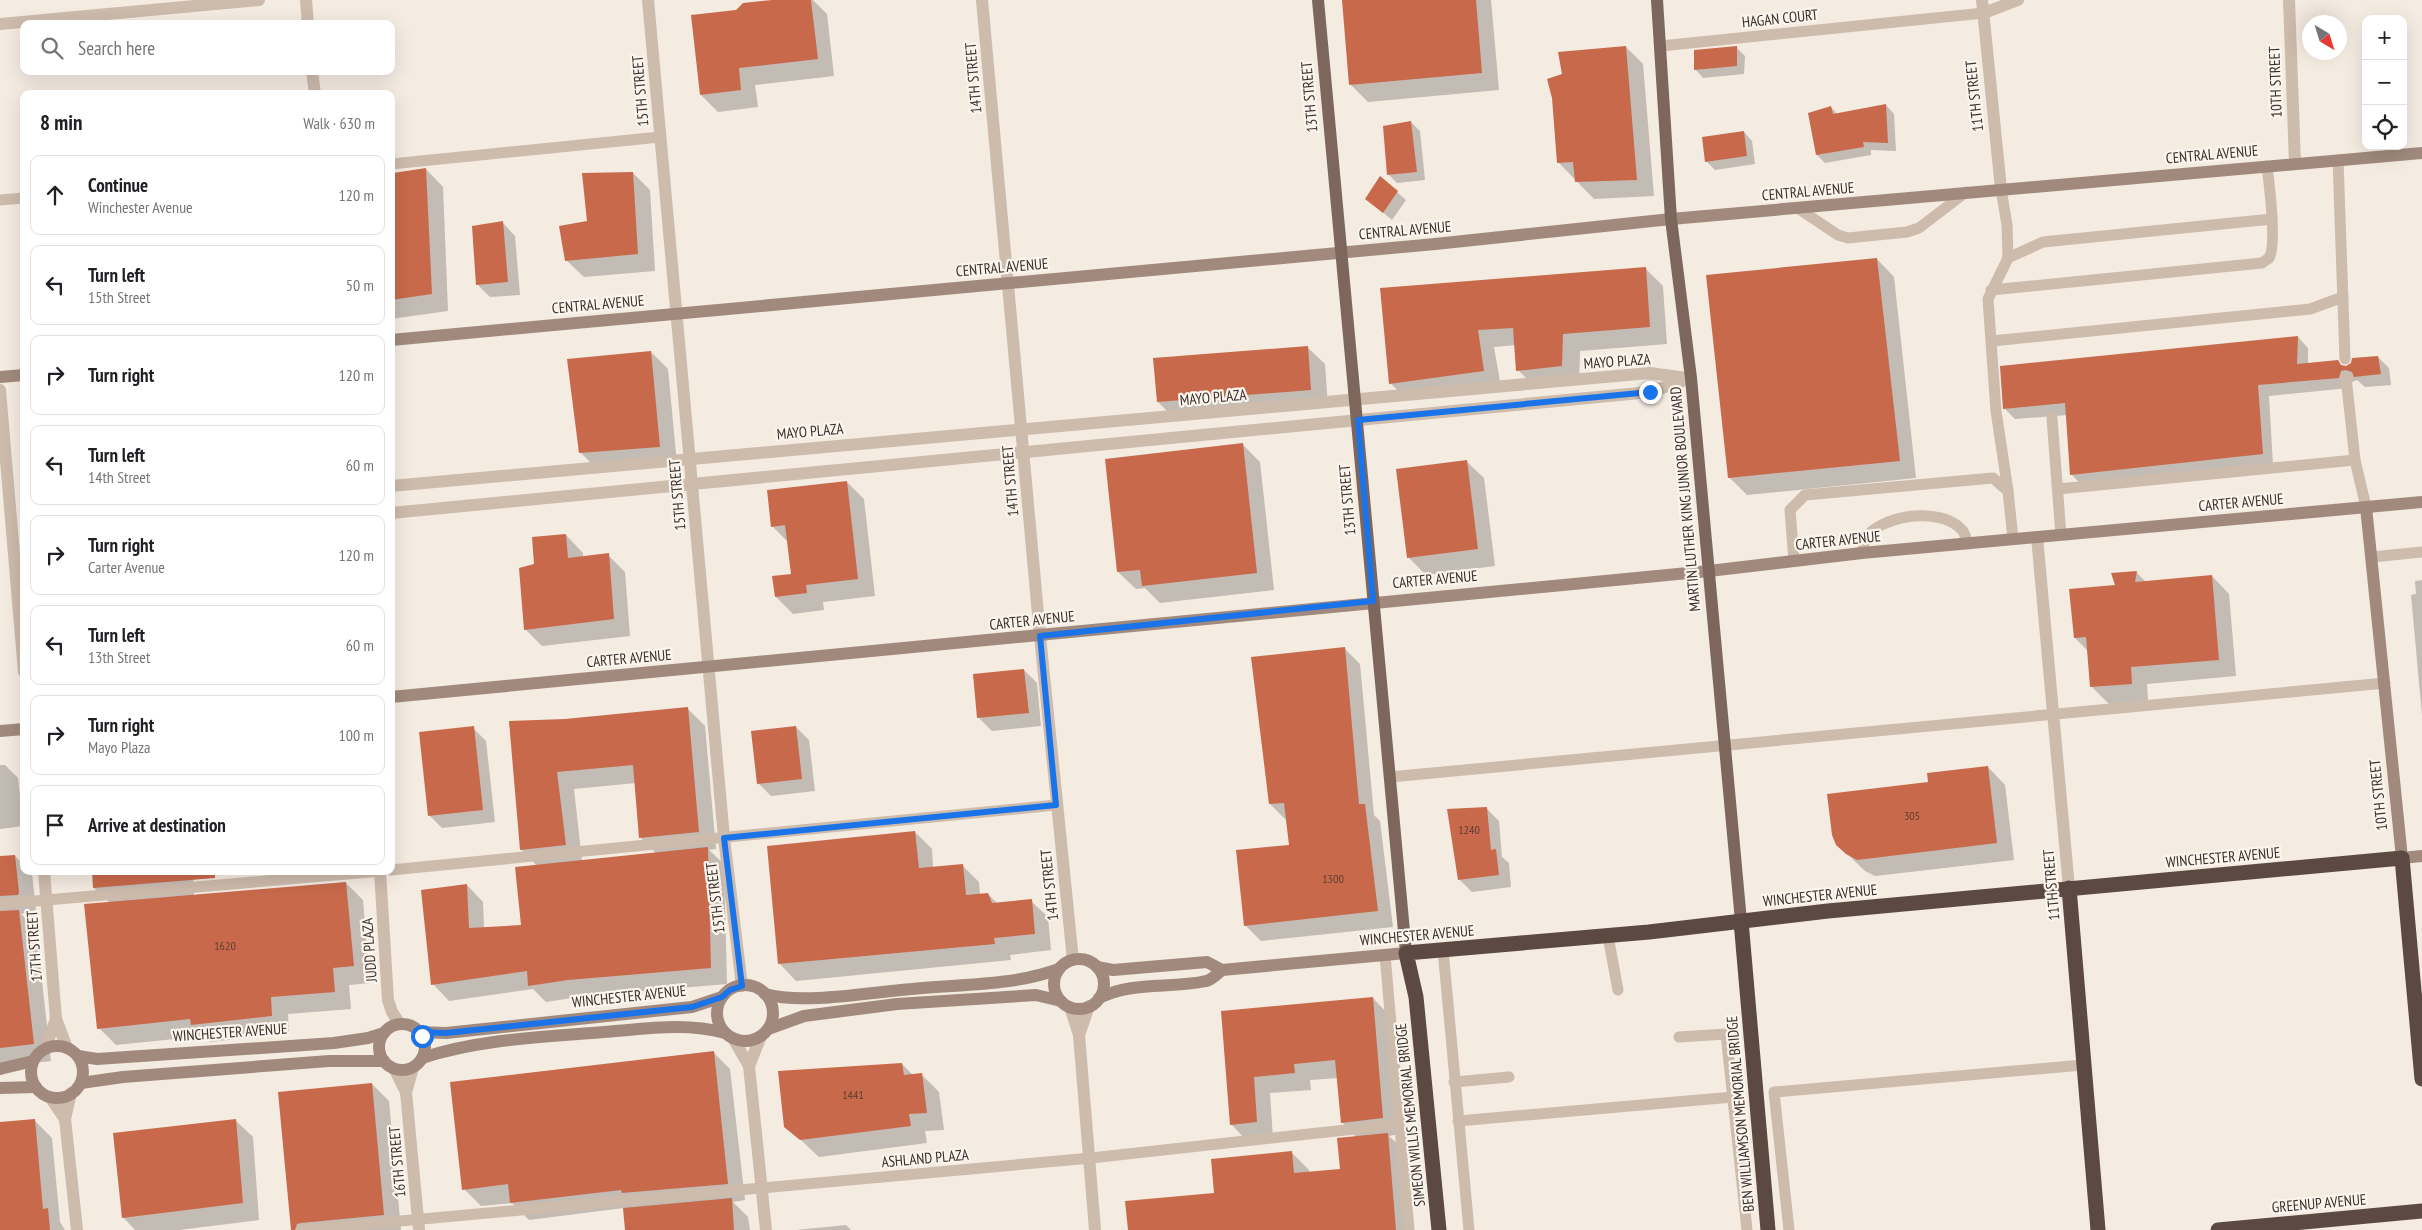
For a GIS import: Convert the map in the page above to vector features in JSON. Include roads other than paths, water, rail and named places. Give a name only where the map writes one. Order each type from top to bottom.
[{"type":"highway","name":"WINCHESTER AVENUE","points":[[1406,953],[1608,936],[2069,888],[2402,858]]},
{"type":"highway","name":"10TH STREET","points":[[2402,858],[2422,1079]]},
{"type":"highway","name":"11TH STREET","points":[[2069,888],[2098,1230]]},
{"type":"highway","name":"MARTIN LUTHER KING JUNIOR BOULEVARD","points":[[1741,921],[1746,995]]},
{"type":"highway","name":"13TH STREET","points":[[1406,953],[1416,997]]},
{"type":"highway","name":"BEN WILLIAMSON MEMORIAL BRIDGE","points":[[1746,995],[1768,1230]]},
{"type":"highway","name":"SIMEON WILLIS MEMORIAL BRIDGE","points":[[1416,997],[1439,1230]]},
{"type":"highway","name":"GREENUP AVENUE","points":[[2218,1230],[2422,1211]]},
{"type":"main road","name":"13TH STREET","points":[[1318,0],[1406,953]]},
{"type":"main road","name":"MARTIN LUTHER KING JUNIOR BOULEVARD","points":[[1657,0],[1671,219],[1691,378],[1741,921]]},
{"type":"main road","name":"CENTRAL AVENUE","points":[[395,340],[1340,252],[1671,219],[2422,153]]},
{"type":"main road","points":[[0,377],[20,375]]},
{"type":"main road","name":"CARTER AVENUE","points":[[395,697],[1040,636],[1373,601],[1709,571],[1862,553],[2422,502]]},
{"type":"main road","name":"10TH STREET","points":[[2366,507],[2402,858]]},
{"type":"main road","points":[[0,731],[20,728]]},
{"type":"main road","name":"WINCHESTER AVENUE","points":[[2402,858],[2422,856]]},
{"type":"main road","name":"WINCHESTER AVENUE","points":[[1094,1002],[1122,990],[1208,981],[1222,970],[1406,953]]},
{"type":"main road","points":[[422,1058],[484,1044],[526,1038],[695,1026],[729,1035],[742,1041],[804,1016],[898,1004],[1036,995],[1076,1009],[1094,1002],[1104,982],[1097,967],[1082,959],[1073,960],[1059,969],[1024,979],[790,999],[765,994]]},
{"type":"main road","name":"WINCHESTER AVENUE","points":[[1097,967],[1112,970],[1207,962],[1222,970]]},
{"type":"main road","points":[[1059,969],[1054,985],[1065,1004]]},
{"type":"main road","points":[[729,1035],[720,1024],[718,1015],[722,997],[730,990],[742,986],[758,988],[771,1002],[773,1011],[772,1021],[764,1033]]},
{"type":"main road","name":"WINCHESTER AVENUE","points":[[419,1032],[446,1033],[641,1013],[692,1007],[722,997]]},
{"type":"main road","points":[[400,1024],[409,1025],[419,1032],[425,1045],[422,1058],[413,1068],[395,1070],[384,1062],[379,1050],[384,1032],[400,1024]]},
{"type":"main road","name":"WINCHESTER AVENUE","points":[[78,1056],[96,1059],[334,1043],[368,1038],[384,1032]]},
{"type":"main road","points":[[0,1069],[33,1061],[45,1049],[54,1046],[67,1048],[78,1056],[82,1064],[81,1083]]},
{"type":"main road","points":[[33,1061],[32,1079],[36,1087],[50,1097],[59,1098],[71,1093],[81,1083],[123,1077],[329,1061],[384,1062]]},
{"type":"main road","points":[[0,1088],[36,1087]]},
{"type":"street","points":[[43,20],[258,0]]},
{"type":"street","points":[[306,0],[308,20]]},
{"type":"street","name":"15TH STREET","points":[[648,0],[724,838],[742,986]]},
{"type":"street","name":"14TH STREET","points":[[982,0],[1056,805],[1073,960]]},
{"type":"street","name":"11TH STREET","points":[[1982,0],[2001,189]]},
{"type":"street","name":"HAGAN COURT","points":[[1984,13],[2018,0]]},
{"type":"street","name":"10TH STREET","points":[[2290,0],[2295,163]]},
{"type":"street","points":[[0,24],[20,22]]},
{"type":"street","points":[[313,75],[314,90]]},
{"type":"street","name":"MAYO PLAZA","points":[[395,486],[1650,373],[1691,378]]},
{"type":"street","points":[[395,512],[1650,392],[1691,378]]},
{"type":"street","points":[[0,390],[17,523],[20,589]]},
{"type":"street","name":"11TH STREET","points":[[2036,538],[2069,888]]},
{"type":"street","name":"17TH STREET","points":[[44,875],[56,1019],[67,1048]]},
{"type":"street","name":"JUDD PLAZA","points":[[381,875],[388,1000],[392,1012],[400,1024]]},
{"type":"street","points":[[1079,1035],[1094,1002]]},
{"type":"street","points":[[1065,1004],[1079,1035],[1091,1158],[1095,1230]]},
{"type":"street","name":"17TH STREET","points":[[45,1049],[56,1019]]},
{"type":"street","points":[[749,1066],[764,1033]]},
{"type":"street","points":[[729,1035],[749,1066],[766,1230]]},
{"type":"street","name":"16TH STREET","points":[[406,1092],[413,1068]]},
{"type":"street","name":"16TH STREET","points":[[395,1070],[406,1092],[419,1224]]},
{"type":"street","points":[[71,1093],[65,1119],[77,1230]]},
{"type":"street","points":[[50,1097],[65,1119]]},
{"type":"lane","name":"HAGAN COURT","points":[[1661,46],[1984,13]]},
{"type":"lane","points":[[395,164],[660,137]]},
{"type":"lane","points":[[2338,160],[2345,359]]},
{"type":"lane","points":[[1991,290],[2262,263],[2269,258],[2271,250],[2272,219],[2267,166]]},
{"type":"lane","points":[[2001,189],[2007,225],[2008,258],[1988,299],[1996,411],[2013,540]]},
{"type":"lane","points":[[1798,209],[1838,235],[1848,238],[1907,232],[1919,228],[1966,192]]},
{"type":"lane","points":[[0,200],[20,198]]},
{"type":"lane","points":[[2008,258],[2043,242],[2272,219]]},
{"type":"lane","points":[[1992,341],[2310,309],[2343,298]]},
{"type":"lane","points":[[2346,377],[2355,460],[2366,507]]},
{"type":"lane","points":[[2052,418],[2062,535]]},
{"type":"lane","points":[[2058,489],[2355,460]]},
{"type":"lane","points":[[1794,561],[1790,510],[1805,495],[1993,478],[2008,491]]},
{"type":"lane","points":[[1862,553],[1866,537],[1884,523],[1894,519],[1919,516],[1933,516],[1954,523],[1962,530],[1968,544]]},
{"type":"lane","points":[[2372,557],[2422,552]]},
{"type":"lane","points":[[1390,777],[2385,683]]},
{"type":"lane","points":[[395,870],[1056,805]]},
{"type":"lane","points":[[0,904],[333,875]]},
{"type":"lane","points":[[1608,936],[1618,990]]},
{"type":"lane","points":[[1443,950],[1469,1230]]},
{"type":"lane","points":[[1386,955],[1408,1230]]},
{"type":"lane","points":[[1678,1037],[1726,1034],[1747,1230]]},
{"type":"lane","points":[[1789,1230],[1774,1092],[2083,1065]]},
{"type":"lane","points":[[1454,1082],[1509,1077]]},
{"type":"lane","points":[[1458,1121],[1733,1097]]},
{"type":"lane","name":"ASHLAND PLAZA","points":[[302,1230],[419,1224],[761,1187],[1091,1158],[1400,1124]]}]
